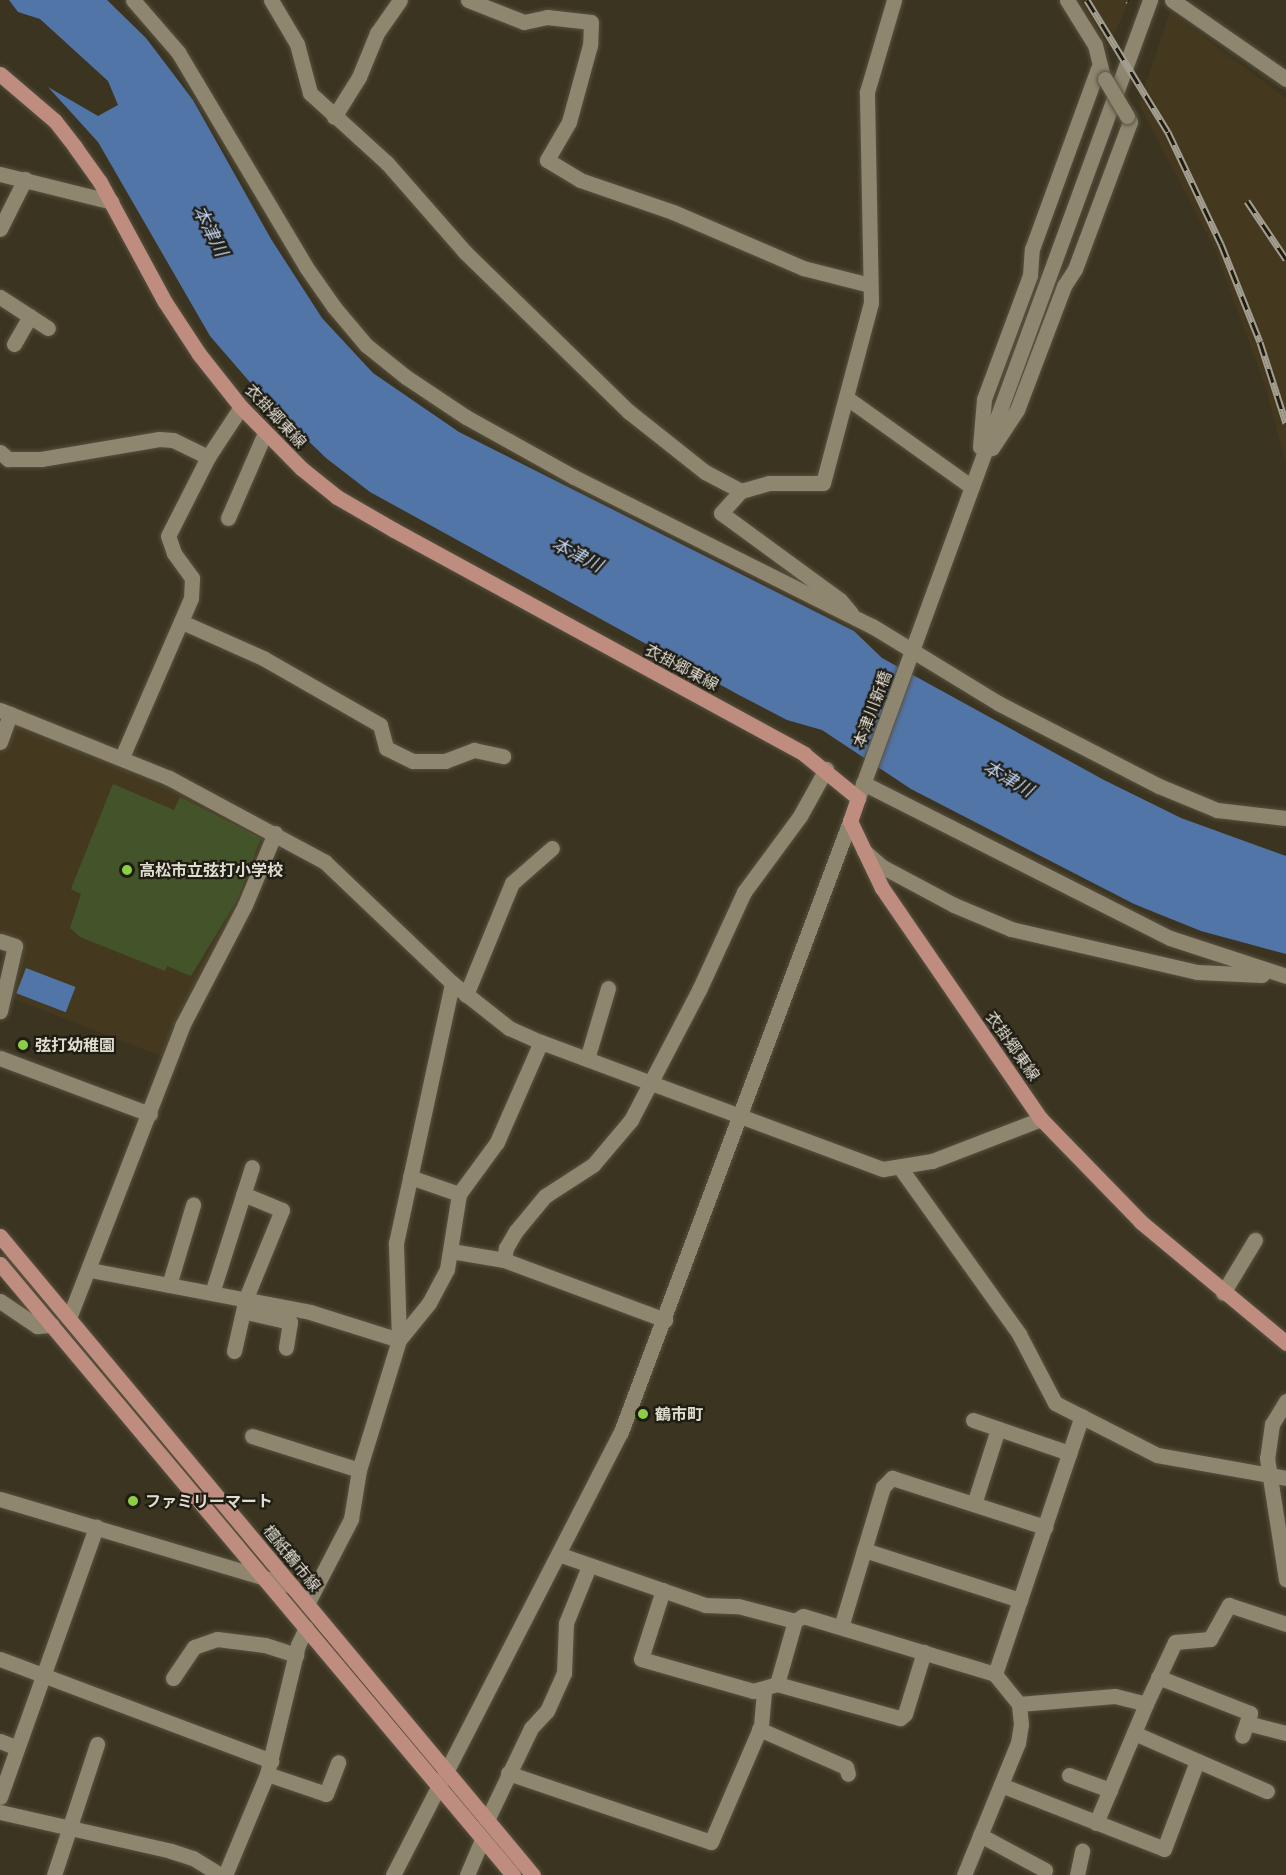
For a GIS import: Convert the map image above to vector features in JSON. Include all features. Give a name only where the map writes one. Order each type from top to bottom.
[{"type":"main road","name":"衣掛郷東線","points":[[0,74],[55,122],[112,202],[171,310],[241,406],[265,433],[337,497],[826,769],[858,798]]},
{"type":"main road","points":[[850,821],[858,798]]},
{"type":"main road","name":"衣掛郷東線","points":[[850,821],[859,848],[901,917],[1041,1119],[1134,1215],[1223,1293],[1286,1343]]},
{"type":"main road","name":"檀紙鶴市線","points":[[0,1236],[533,1875]]},
{"type":"main road","name":"檀紙鶴市線","points":[[0,1264],[513,1875]]},
{"type":"street","points":[[133,0],[178,52],[306,267],[366,345],[406,377],[466,417],[574,477],[854,618],[998,703],[1197,803],[1286,818]]},
{"type":"street","points":[[271,0],[297,44],[310,93],[387,163],[465,252],[628,411],[705,472],[741,491]]},
{"type":"street","points":[[334,117],[359,77],[376,33],[400,0]]},
{"type":"street","points":[[468,0],[524,22],[547,17],[591,22],[590,45],[568,122],[547,160],[580,180],[673,212],[803,268],[870,285]]},
{"type":"street","points":[[854,618],[840,600],[721,513],[741,491],[770,483],[823,483],[871,303],[867,92],[894,0]]},
{"type":"street","points":[[978,471],[1017,410],[1130,122],[1102,74],[1095,45],[1067,0]]},
{"type":"street","points":[[978,471],[1150,0]]},
{"type":"street","points":[[1175,1],[1286,79]]},
{"type":"street","points":[[978,471],[984,399],[1030,275],[1032,249],[1102,74]]},
{"type":"street","points":[[0,174],[112,202]]},
{"type":"street","points":[[0,229],[25,180]]},
{"type":"street","points":[[0,297],[48,328]]},
{"type":"street","points":[[14,344],[30,316]]},
{"type":"street","points":[[847,398],[972,487]]},
{"type":"street","points":[[122,757],[191,598],[192,578],[174,553],[168,536],[208,457],[241,406]]},
{"type":"street","points":[[228,518],[265,433]]},
{"type":"street","points":[[0,452],[8,459],[41,459],[159,439],[173,440],[208,457]]},
{"type":"street","name":"本津川新橋","points":[[858,798],[978,471]]},
{"type":"street","points":[[182,622],[263,658],[380,725],[386,748],[413,761],[445,761],[474,750],[503,756]]},
{"type":"street","points":[[0,742],[5,712],[122,757],[275,833],[325,862],[452,984],[509,1028],[871,1167],[901,1169],[932,1161],[1041,1119]]},
{"type":"street","points":[[504,1260],[506,1248],[516,1231],[545,1196],[593,1166],[631,1120],[744,892],[800,816],[826,769]]},
{"type":"street","points":[[865,779],[1159,933],[1281,975]]},
{"type":"street","points":[[393,1875],[561,1555],[621,1432],[665,1320],[850,821]]},
{"type":"street","points":[[69,1318],[90,1270],[182,1026],[245,906],[275,833]]},
{"type":"street","points":[[466,995],[512,883],[552,848]]},
{"type":"street","points":[[859,848],[881,866],[954,905],[1011,929],[1197,972],[1281,975]]},
{"type":"street","points":[[0,941],[15,946],[0,1011]]},
{"type":"street","points":[[307,1604],[351,1519],[359,1470],[399,1340],[396,1243],[452,984]]},
{"type":"street","points":[[587,1059],[608,988]]},
{"type":"street","points":[[399,1340],[429,1303],[447,1269],[459,1194],[497,1142],[541,1042]]},
{"type":"street","points":[[0,1058],[150,1114]]},
{"type":"street","points":[[212,1293],[252,1167]]},
{"type":"street","points":[[901,1169],[1019,1334],[1055,1403],[1157,1455],[1269,1477],[1286,1478]]},
{"type":"street","points":[[410,1177],[459,1194]]},
{"type":"street","points":[[234,1351],[246,1305],[282,1210],[243,1194]]},
{"type":"street","points":[[169,1285],[193,1204]]},
{"type":"street","points":[[1223,1293],[1256,1240]]},
{"type":"street","points":[[451,1251],[504,1260],[665,1320]]},
{"type":"street","points":[[90,1270],[212,1293],[290,1322],[286,1348]]},
{"type":"street","points":[[0,1301],[37,1326],[52,1325]]},
{"type":"street","points":[[246,1305],[310,1312],[399,1340]]},
{"type":"street","points":[[1286,1401],[1268,1437],[1269,1477],[1286,1580]]},
{"type":"street","points":[[995,1674],[1082,1416]]},
{"type":"street","points":[[973,1420],[1069,1453]]},
{"type":"street","points":[[974,1504],[998,1429]]},
{"type":"street","points":[[252,1436],[359,1470]]},
{"type":"street","points":[[841,1627],[883,1487],[892,1478],[1045,1527]]},
{"type":"street","points":[[0,1498],[292,1586]]},
{"type":"street","points":[[0,1797],[15,1747],[96,1527]]},
{"type":"street","points":[[864,1550],[1020,1600]]},
{"type":"street","points":[[561,1555],[705,1605],[738,1606],[795,1621]]},
{"type":"street","points":[[487,1820],[531,1728],[547,1711],[564,1673],[566,1623],[589,1566]]},
{"type":"street","points":[[663,1590],[641,1659],[690,1675],[770,1687],[900,1718],[905,1714],[924,1652]]},
{"type":"street","points":[[1096,1823],[1174,1642],[1210,1639],[1229,1605],[1286,1624]]},
{"type":"street","points":[[508,1773],[711,1842],[759,1729],[770,1687],[795,1621],[803,1616],[995,1674],[1019,1704],[1018,1743],[964,1875]]},
{"type":"street","points":[[225,1875],[269,1767],[296,1655],[306,1628]]},
{"type":"street","points":[[173,1678],[194,1647],[218,1639],[265,1645],[296,1655]]},
{"type":"street","points":[[0,1659],[269,1767],[326,1794],[338,1762]]},
{"type":"street","points":[[1158,1677],[1250,1713],[1244,1729],[1286,1733]]},
{"type":"street","points":[[1019,1704],[1115,1696],[1146,1704]]},
{"type":"street","points":[[759,1729],[846,1767],[848,1774]]},
{"type":"street","points":[[1134,1733],[1267,1791]]},
{"type":"street","points":[[0,1741],[15,1747]]},
{"type":"street","points":[[54,1875],[97,1744]]},
{"type":"street","points":[[1000,1785],[1164,1849],[1197,1761]]},
{"type":"street","points":[[1069,1775],[1110,1790]]},
{"type":"street","points":[[0,1812],[171,1851],[193,1858],[220,1875]]},
{"type":"street","points":[[980,1835],[1046,1870]]},
{"type":"street","points":[[467,1875],[482,1839]]},
{"type":"street","points":[[1077,1875],[1082,1851]]},
{"type":"shaded area","points":[[1078,0],[1129,0],[1108,50]]},
{"type":"shaded area","points":[[1170,12],[1286,98],[1286,465],[1266,388],[1215,249],[1139,104]]},
{"type":"shaded area","name":"高松市立弦打小学校","points":[[16,720],[121,764],[269,836],[166,1058],[9,997],[13,972],[25,945],[0,937],[0,752],[10,725]]},
{"type":"green space","points":[[113,784],[174,810],[180,797],[261,838],[237,900],[191,976],[167,966],[165,971],[80,937],[70,928],[81,894],[71,889]]},
{"type":"water","name":"本津川","points":[[9,0],[107,0],[146,38],[193,100],[271,239],[322,318],[373,373],[459,432],[854,631],[882,658],[1104,780],[1181,818],[1286,856],[1286,954],[1201,931],[1134,904],[911,789],[822,730],[787,720],[739,695],[370,492],[326,458],[261,395],[210,336],[98,142],[48,87],[98,116],[118,105],[108,81],[40,19],[18,12]]},
{"type":"water","points":[[26,968],[75,987],[66,1012],[16,993]]},
{"type":"railway","points":[[1087,0],[1168,132],[1221,244],[1260,342],[1286,423]]},
{"type":"railway","points":[[1247,201],[1286,259]]},
{"type":"place","name":"高松市立弦打小学校","points":[[127,870]]},
{"type":"place","name":"弦打幼稚園","points":[[23,1045]]},
{"type":"place","name":"鶴市町","points":[[643,1414]]},
{"type":"place","name":"ファミリーマート","points":[[133,1501]]}]
